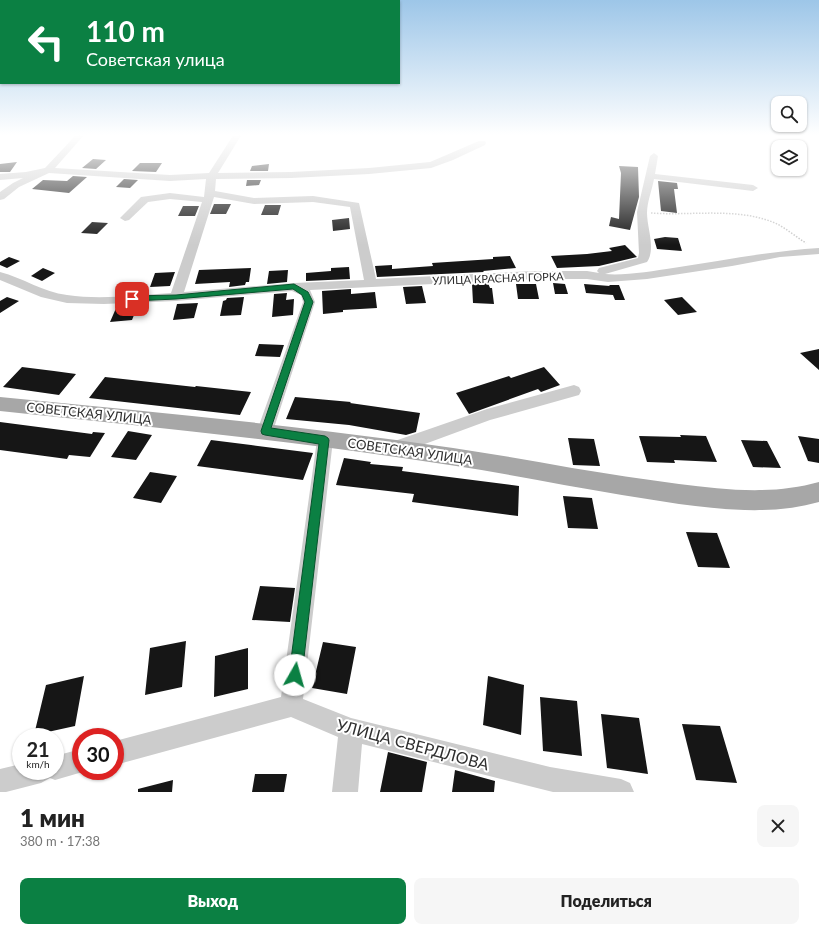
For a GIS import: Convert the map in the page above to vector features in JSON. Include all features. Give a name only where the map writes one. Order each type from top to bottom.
[{"type":"main road","name":"СОВЕТСКАЯ УЛИЦА","points":[[0,404],[265,431],[395,448],[507,465],[628,487],[718,499],[768,501],[805,496],[819,492]]},
{"type":"street","points":[[0,178],[44,171]]},
{"type":"street","points":[[0,197],[16,186],[46,171]]},
{"type":"street","points":[[63,171],[170,178],[291,175],[359,171]]},
{"type":"street","points":[[176,297],[208,196],[211,177],[215,171]]},
{"type":"street","points":[[587,275],[643,260],[645,253],[642,212],[651,171]]},
{"type":"street","points":[[650,176],[753,188]]},
{"type":"street","points":[[125,218],[145,199],[170,196],[208,196],[254,201],[314,199],[355,205],[371,283]]},
{"type":"street","name":"УЛИЦА КРАСНАЯ ГОРКА","points":[[0,276],[45,294],[67,299],[104,300],[176,297],[294,287],[534,275],[587,275],[608,278],[647,275],[732,263],[780,254],[819,251]]},
{"type":"street","points":[[265,431],[309,302],[322,290],[332,285]]},
{"type":"street","points":[[294,287],[306,293],[309,302]]},
{"type":"street","points":[[395,448],[487,415],[574,391]]},
{"type":"street","points":[[124,751],[291,706],[325,440]]},
{"type":"street","name":"УЛИЦА СВЕРДЛОВА","points":[[291,706],[351,730],[550,779],[621,792]]},
{"type":"street","points":[[345,792],[351,730]]},
{"type":"street","points":[[0,781],[12,778]]},
{"type":"path","points":[[642,212],[668,216],[733,215],[755,217],[774,222],[819,251]]},
{"type":"building","points":[[0,171],[11,171],[10,172]]},
{"type":"building","points":[[132,171],[157,171],[156,172]]},
{"type":"building","points":[[620,171],[638,171],[639,197],[630,230],[609,226],[611,217],[619,219]]},
{"type":"building","points":[[73,176],[87,177],[69,193],[32,189],[43,180],[67,181]]},
{"type":"building","points":[[124,179],[138,180],[130,188],[116,187]]},
{"type":"building","points":[[247,180],[261,180],[259,185],[246,186]]},
{"type":"building","points":[[658,181],[677,183],[678,189],[674,189],[677,213],[661,211]]},
{"type":"building","points":[[214,204],[231,204],[226,214],[210,214]]},
{"type":"building","points":[[265,205],[281,205],[278,215],[261,215]]},
{"type":"building","points":[[183,206],[199,206],[195,216],[178,216]]},
{"type":"building","points":[[349,218],[350,229],[333,231],[332,220]]},
{"type":"building","points":[[92,222],[108,223],[97,234],[81,233]]},
{"type":"building","points":[[665,237],[678,238],[682,251],[657,249],[654,239]]},
{"type":"building","points":[[625,245],[637,257],[599,266],[557,268],[551,256],[612,251],[609,248]]},
{"type":"building","points":[[510,256],[516,268],[483,271],[484,272],[377,277],[375,266],[392,265],[392,269],[433,266],[432,263],[493,259],[493,257]]},
{"type":"building","points":[[9,257],[20,261],[7,268],[0,265],[0,262]]},
{"type":"building","points":[[349,267],[350,279],[306,281],[306,273],[331,271],[331,268]]},
{"type":"building","points":[[43,268],[55,273],[42,281],[31,276]]},
{"type":"building","points":[[251,268],[249,282],[246,282],[245,285],[229,287],[230,282],[195,284],[199,270]]},
{"type":"building","points":[[288,270],[287,282],[267,284],[269,271]]},
{"type":"building","points":[[175,272],[170,286],[150,287],[155,273]]},
{"type":"building","points":[[488,283],[490,288],[492,288],[494,304],[473,303],[472,284]]},
{"type":"building","points":[[553,283],[565,284],[568,294],[555,294]]},
{"type":"building","points":[[516,284],[536,284],[539,299],[518,299]]},
{"type":"building","points":[[584,284],[610,286],[609,285],[619,285],[625,300],[615,300],[613,295],[586,293]]},
{"type":"building","points":[[422,286],[426,303],[406,304],[403,287]]},
{"type":"building","points":[[351,289],[351,294],[375,292],[377,308],[343,310],[343,312],[323,314],[322,291]]},
{"type":"building","points":[[287,293],[286,300],[294,299],[293,315],[272,317],[274,294]]},
{"type":"building","points":[[7,297],[19,301],[0,313],[0,301]]},
{"type":"building","points":[[244,297],[241,315],[220,316],[223,301],[227,298]]},
{"type":"building","points":[[682,297],[697,312],[678,315],[664,300]]},
{"type":"building","points":[[198,303],[194,318],[173,320],[177,304]]},
{"type":"building","points":[[138,305],[132,320],[110,322],[117,306]]},
{"type":"building","points":[[259,344],[284,345],[280,357],[255,356]]},
{"type":"building","points":[[819,349],[819,370],[800,353]]},
{"type":"building","points":[[22,367],[76,374],[59,395],[3,387]]},
{"type":"building","points":[[544,367],[560,385],[541,392],[538,389],[469,414],[456,393],[509,376],[511,378]]},
{"type":"building","points":[[105,377],[251,392],[240,415],[89,398]]},
{"type":"building","points":[[295,397],[351,402],[350,403],[420,413],[416,432],[406,435],[349,425],[286,419]]},
{"type":"building","points":[[0,422],[92,434],[93,432],[105,433],[90,457],[69,455],[67,459],[0,450]]},
{"type":"building","points":[[128,431],[152,435],[136,460],[111,457]]},
{"type":"building","points":[[680,435],[706,436],[717,462],[674,460],[675,463],[647,462],[639,436],[681,437]]},
{"type":"building","points":[[798,436],[819,439],[819,463],[808,461]]},
{"type":"building","points":[[568,438],[594,439],[600,466],[573,465]]},
{"type":"building","points":[[211,440],[313,453],[303,480],[197,466]]},
{"type":"building","points":[[741,440],[767,441],[781,468],[753,467]]},
{"type":"building","points":[[344,458],[371,462],[370,464],[403,467],[402,471],[519,486],[518,516],[412,502],[414,494],[336,485]]},
{"type":"building","points":[[150,472],[177,476],[161,503],[133,498]]},
{"type":"building","points":[[563,496],[592,498],[598,529],[568,528]]},
{"type":"building","points":[[686,532],[717,533],[730,568],[698,567]]},
{"type":"building","points":[[260,586],[295,588],[290,622],[252,620]]},
{"type":"building","points":[[186,641],[182,687],[145,695],[150,648]]},
{"type":"building","points":[[323,642],[356,647],[347,694],[312,688]]},
{"type":"building","points":[[248,648],[248,689],[214,697],[215,656]]},
{"type":"building","points":[[84,676],[75,726],[64,728],[36,728],[46,685]]},
{"type":"building","points":[[488,676],[524,685],[521,735],[483,725]]},
{"type":"building","points":[[540,697],[577,701],[582,756],[543,751]]},
{"type":"building","points":[[601,714],[639,718],[648,774],[607,768]]},
{"type":"building","points":[[682,724],[720,726],[737,783],[696,780]]},
{"type":"building","points":[[388,752],[427,762],[422,792],[380,792]]},
{"type":"building","points":[[455,770],[495,781],[494,792],[452,792]]},
{"type":"building","points":[[255,774],[287,774],[284,792],[252,792]]},
{"type":"building","points":[[173,780],[172,792],[138,792],[138,789]]},
{"type":"route","points":[[132,299],[176,297],[294,287],[306,293],[309,302],[265,431],[325,440],[295,675]]}]
